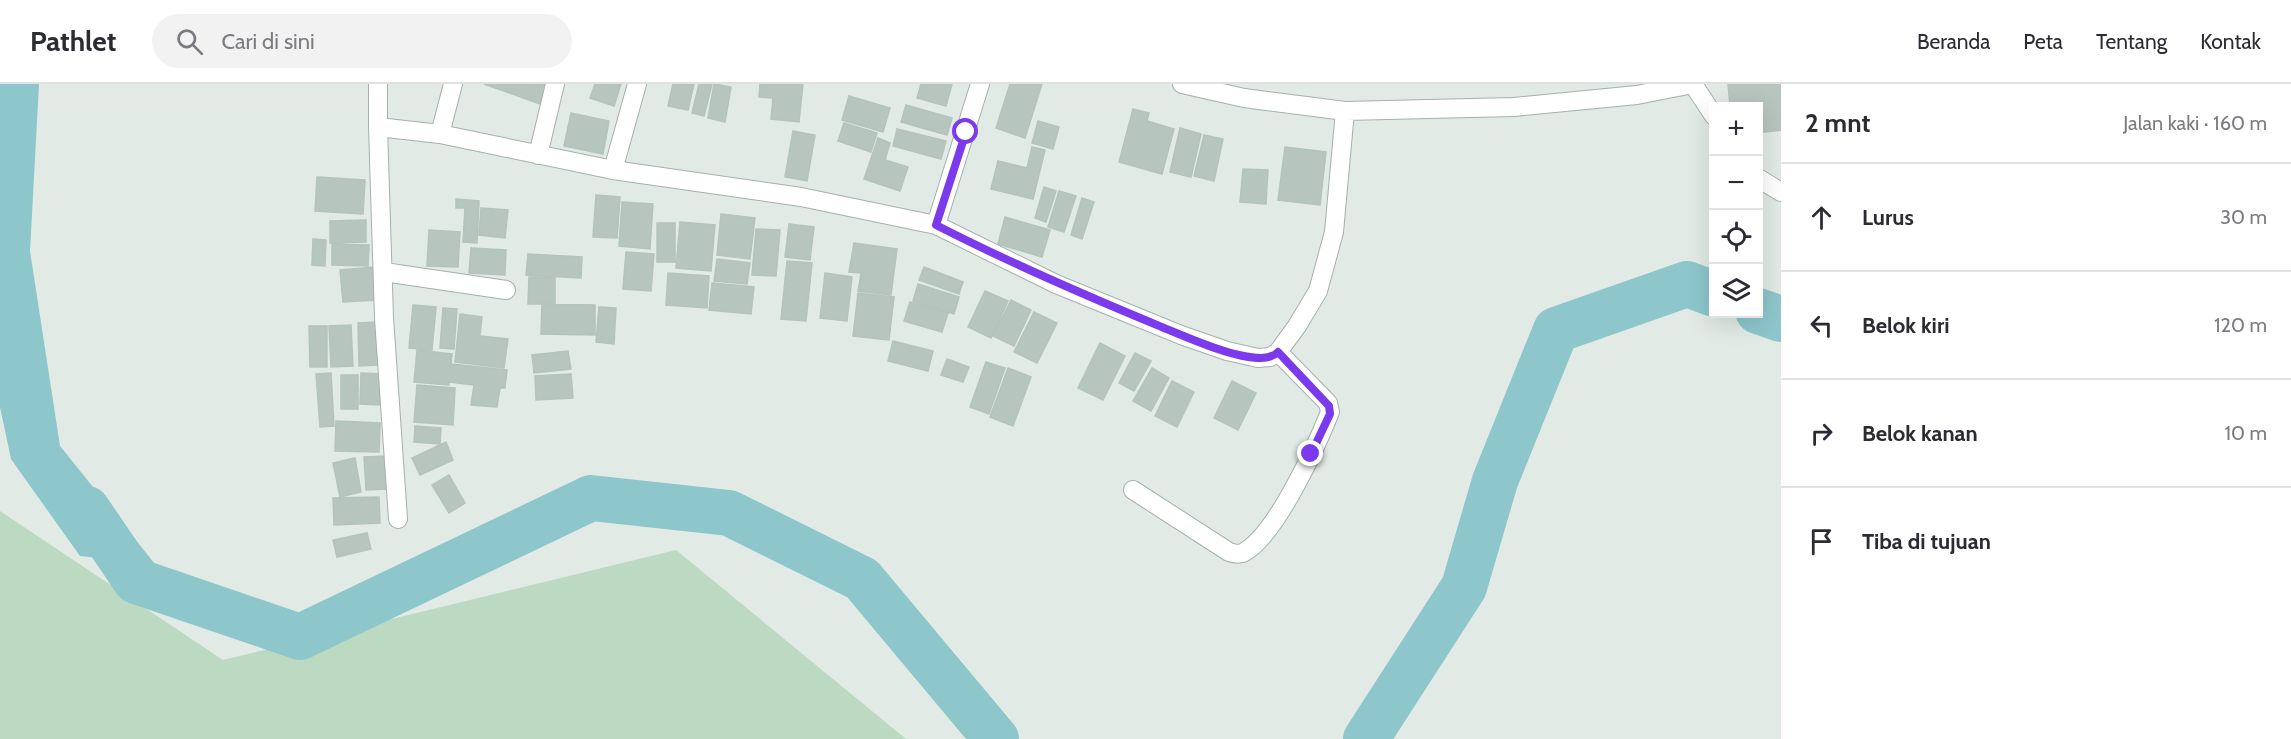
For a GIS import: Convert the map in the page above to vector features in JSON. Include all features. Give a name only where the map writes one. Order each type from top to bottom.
[{"type":"street","points":[[378,84],[384,318],[398,519]]},
{"type":"street","points":[[440,134],[453,84]]},
{"type":"street","points":[[538,155],[555,84]]},
{"type":"street","points":[[613,170],[637,84]]},
{"type":"street","points":[[936,225],[980,84]]},
{"type":"street","points":[[1182,84],[1244,98],[1345,111],[1514,106],[1637,95],[1693,84],[1709,110]]},
{"type":"street","points":[[378,127],[440,134],[613,170],[801,197],[936,225],[1056,284],[1181,335],[1227,351],[1258,358],[1270,357],[1278,352],[1318,291],[1334,232],[1345,111]]},
{"type":"street","points":[[1763,181],[1781,192]]},
{"type":"street","points":[[384,272],[506,290]]},
{"type":"street","points":[[1133,490],[1229,552],[1240,554],[1249,549],[1287,501],[1330,412],[1328,403],[1278,352]]},
{"type":"green space","points":[[0,511],[223,660],[676,550],[906,739],[0,739]]},
{"type":"water","points":[[0,84],[39,84],[30,251],[60,446],[155,564],[80,556],[11,459],[0,407]]},
{"type":"building","points":[[484,84],[547,84],[540,104]]},
{"type":"building","points":[[595,84],[621,84],[614,106],[590,98]]},
{"type":"building","points":[[673,84],[694,84],[688,110],[668,106]]},
{"type":"building","points":[[699,84],[712,84],[704,116],[692,113]]},
{"type":"building","points":[[714,84],[731,87],[725,122],[708,118]]},
{"type":"building","points":[[760,84],[803,84],[799,122],[771,119],[773,98],[759,97]]},
{"type":"building","points":[[921,84],[952,84],[946,106],[917,98]]},
{"type":"building","points":[[1010,84],[1042,84],[1025,138],[996,128]]},
{"type":"building","points":[[1728,84],[1781,84],[1781,130],[1763,132],[1763,102],[1730,102]]},
{"type":"building","points":[[849,96],[890,108],[883,132],[842,120]]},
{"type":"building","points":[[906,105],[952,118],[947,135],[901,122]]},
{"type":"building","points":[[1133,109],[1149,113],[1147,121],[1174,129],[1162,174],[1119,162]]},
{"type":"building","points":[[571,113],[609,121],[603,154],[564,146]]},
{"type":"building","points":[[1038,121],[1059,127],[1053,149],[1032,143]]},
{"type":"building","points":[[844,123],[877,133],[871,152],[838,141]]},
{"type":"building","points":[[1180,128],[1201,134],[1191,177],[1170,172]]},
{"type":"building","points":[[897,129],[946,141],[941,159],[893,146]]},
{"type":"building","points":[[793,131],[815,135],[807,181],[785,177]]},
{"type":"building","points":[[1204,135],[1223,139],[1214,181],[1194,176]]},
{"type":"building","points":[[878,138],[890,143],[885,160],[908,167],[900,191],[864,179]]},
{"type":"building","points":[[1032,147],[1045,150],[1033,199],[991,189],[998,161],[1027,168]]},
{"type":"building","points":[[1285,147],[1326,152],[1320,205],[1278,200]]},
{"type":"building","points":[[1243,169],[1268,170],[1266,204],[1240,202]]},
{"type":"building","points":[[317,177],[365,180],[363,214],[315,211]]},
{"type":"building","points":[[1044,187],[1056,191],[1046,222],[1035,218]]},
{"type":"building","points":[[1059,191],[1076,196],[1064,232],[1048,227]]},
{"type":"building","points":[[596,195],[620,197],[617,238],[593,237]]},
{"type":"building","points":[[1082,198],[1094,202],[1082,239],[1071,235]]},
{"type":"building","points":[[456,199],[479,201],[477,243],[463,242],[465,208],[456,208]]},
{"type":"building","points":[[622,202],[653,204],[650,249],[619,246]]},
{"type":"building","points":[[481,208],[508,210],[505,238],[479,235]]},
{"type":"building","points":[[721,214],[755,218],[750,259],[717,255]]},
{"type":"building","points":[[1005,217],[1050,230],[1042,257],[998,244]]},
{"type":"building","points":[[366,220],[366,242],[330,243],[330,221]]},
{"type":"building","points":[[680,222],[715,225],[711,271],[676,268]]},
{"type":"building","points":[[657,223],[675,223],[675,262],[657,262]]},
{"type":"building","points":[[789,224],[814,227],[810,260],[785,257]]},
{"type":"building","points":[[756,229],[780,230],[776,276],[752,275]]},
{"type":"building","points":[[429,230],[460,232],[458,267],[427,266]]},
{"type":"building","points":[[313,239],[326,240],[325,266],[312,265]]},
{"type":"building","points":[[854,243],[897,249],[891,295],[858,291],[861,273],[849,272]]},
{"type":"building","points":[[332,244],[369,245],[368,266],[332,265]]},
{"type":"building","points":[[471,248],[506,250],[505,275],[469,273]]},
{"type":"building","points":[[626,252],[654,254],[651,291],[623,289]]},
{"type":"building","points":[[528,254],[582,257],[581,278],[526,275]]},
{"type":"building","points":[[717,259],[750,263],[747,284],[714,281]]},
{"type":"building","points":[[787,261],[812,263],[806,321],[781,319]]},
{"type":"building","points":[[374,267],[377,300],[343,302],[340,270]]},
{"type":"building","points":[[924,267],[963,282],[959,294],[919,280]]},
{"type":"building","points":[[668,273],[709,276],[707,308],[666,305]]},
{"type":"building","points":[[825,273],[852,277],[847,321],[820,318]]},
{"type":"building","points":[[529,277],[555,278],[555,304],[528,304]]},
{"type":"building","points":[[712,283],[754,287],[751,314],[709,310]]},
{"type":"building","points":[[918,284],[959,297],[954,314],[913,301]]},
{"type":"building","points":[[985,291],[1008,301],[991,338],[968,327]]},
{"type":"building","points":[[858,293],[894,297],[889,340],[853,336]]},
{"type":"building","points":[[1011,300],[1031,310],[1014,346],[993,336]]},
{"type":"building","points":[[910,302],[948,313],[942,332],[904,321]]},
{"type":"building","points":[[542,304],[595,305],[595,335],[541,334]]},
{"type":"building","points":[[413,305],[436,307],[432,350],[409,348]]},
{"type":"building","points":[[599,307],[616,308],[614,344],[596,342]]},
{"type":"building","points":[[443,308],[457,309],[454,349],[440,348]]},
{"type":"building","points":[[1034,312],[1057,323],[1037,363],[1014,352]]},
{"type":"building","points":[[460,314],[482,317],[480,336],[508,339],[504,368],[455,362]]},
{"type":"building","points":[[377,322],[378,365],[359,366],[358,323]]},
{"type":"building","points":[[351,325],[353,366],[331,367],[329,326]]},
{"type":"building","points":[[309,326],[327,326],[327,367],[310,367]]},
{"type":"building","points":[[893,341],[933,351],[928,371],[888,361]]},
{"type":"building","points":[[1100,343],[1125,356],[1103,400],[1078,388]]},
{"type":"building","points":[[417,350],[452,354],[451,364],[507,370],[505,388],[500,388],[497,407],[471,405],[474,385],[414,382]]},
{"type":"building","points":[[568,351],[571,369],[534,373],[532,355]]},
{"type":"building","points":[[1135,353],[1151,361],[1134,391],[1119,383]]},
{"type":"building","points":[[947,359],[969,367],[963,382],[941,375]]},
{"type":"building","points":[[986,362],[1005,368],[989,414],[970,407]]},
{"type":"building","points":[[1008,368],[1031,377],[1013,426],[990,417]]},
{"type":"building","points":[[1152,368],[1169,378],[1151,411],[1133,401]]},
{"type":"building","points":[[331,373],[334,426],[320,427],[316,374]]},
{"type":"building","points":[[361,373],[382,374],[381,405],[360,404]]},
{"type":"building","points":[[571,374],[573,398],[536,400],[535,376]]},
{"type":"building","points":[[341,375],[358,375],[358,409],[341,409]]},
{"type":"building","points":[[1172,381],[1194,392],[1177,427],[1155,416]]},
{"type":"building","points":[[1232,381],[1256,393],[1238,430],[1214,418]]},
{"type":"building","points":[[417,385],[455,388],[453,425],[414,422]]},
{"type":"building","points":[[336,421],[380,423],[379,452],[335,451]]},
{"type":"building","points":[[415,426],[441,428],[440,444],[414,442]]},
{"type":"building","points":[[446,442],[453,460],[420,475],[412,458]]},
{"type":"building","points":[[387,456],[388,489],[366,490],[364,457]]},
{"type":"building","points":[[355,458],[361,492],[340,497],[333,463]]},
{"type":"building","points":[[449,475],[465,503],[449,513],[432,485]]},
{"type":"building","points":[[379,497],[380,523],[334,525],[333,498]]},
{"type":"building","points":[[367,533],[371,549],[337,557],[333,540]]},
{"type":"waterway","points":[[1366,739],[1464,587],[1495,481],[1556,330],[1687,284],[1709,292]]},
{"type":"waterway","points":[[1763,313],[1781,319]]},
{"type":"waterway","points":[[87,509],[136,581],[300,637],[591,498],[729,513],[862,579],[996,739]]},
{"type":"route","points":[[966,132],[936,225],[1056,284],[1181,335],[1227,351],[1258,358],[1274,356],[1278,352],[1329,406],[1330,414],[1311,454]]}]
